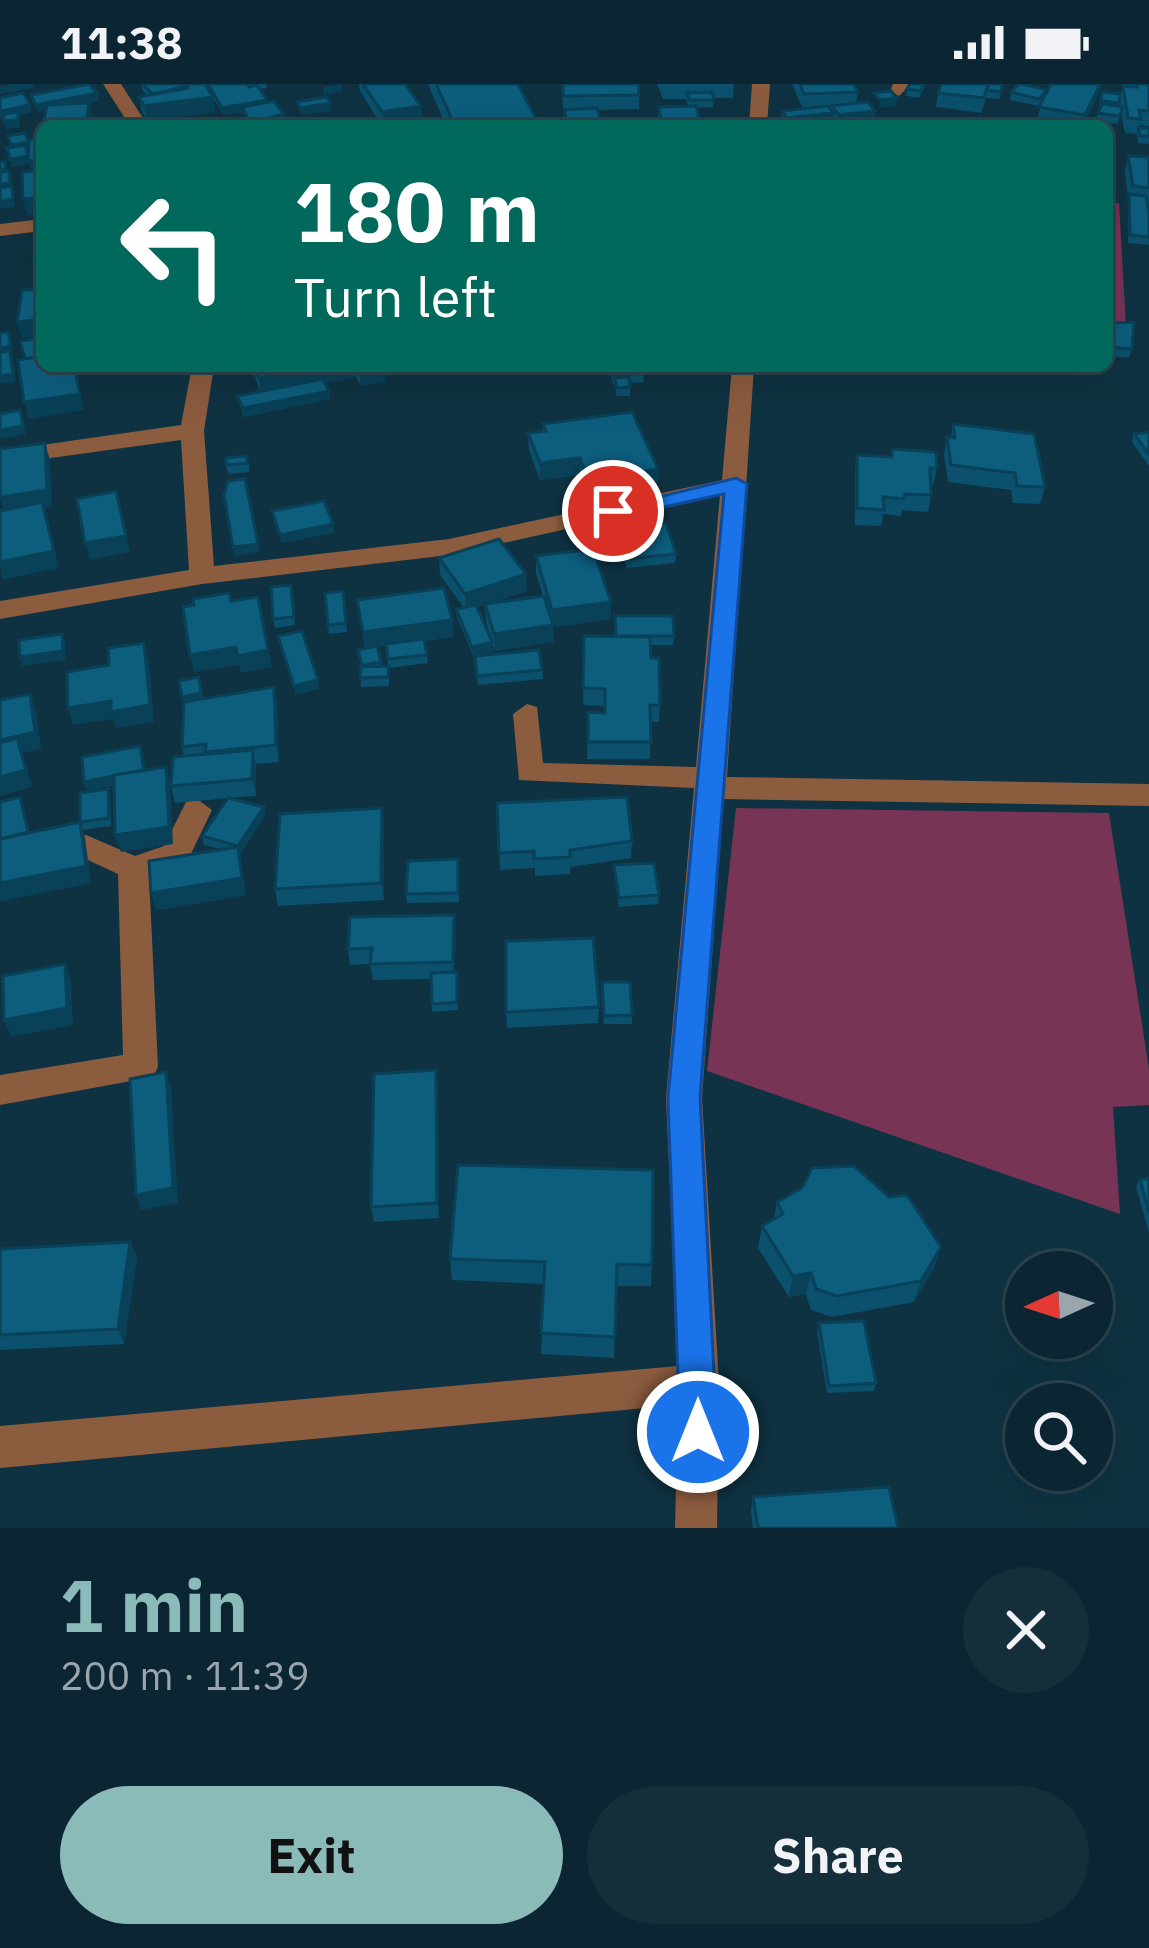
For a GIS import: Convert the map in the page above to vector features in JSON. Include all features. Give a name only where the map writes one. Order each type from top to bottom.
[{"type":"street","points":[[112,84],[135,120]]},
{"type":"street","points":[[758,120],[761,84]]},
{"type":"street","points":[[0,230],[36,226]]},
{"type":"street","points":[[202,372],[192,430],[202,576]]},
{"type":"street","points":[[696,1528],[699,1384],[684,1098],[743,372]]},
{"type":"street","points":[[0,458],[192,430]]},
{"type":"street","points":[[0,610],[202,576],[449,547],[736,484]]},
{"type":"street","points":[[527,714],[529,772],[712,783],[1149,795]]},
{"type":"street","points":[[86,845],[133,868],[176,854],[197,810]]},
{"type":"street","points":[[0,1090],[141,1067],[133,868]]},
{"type":"street","points":[[0,1447],[699,1384]]},
{"type":"shaded area","points":[[1119,203],[1126,325],[1113,326],[1113,204]]},
{"type":"shaded area","points":[[736,808],[1109,813],[1149,1069],[1149,1105],[1113,1107],[1120,1214],[707,1071]]},
{"type":"building","points":[[89,84],[97,93],[36,105],[31,95]]},
{"type":"building","points":[[142,84],[185,84],[187,86],[153,94]]},
{"type":"building","points":[[185,84],[205,84],[213,97],[144,106],[139,97],[188,88]]},
{"type":"building","points":[[208,84],[257,85],[267,100],[222,108]]},
{"type":"building","points":[[363,84],[405,84],[421,106],[382,112]]},
{"type":"building","points":[[436,84],[518,84],[537,120],[452,120]]},
{"type":"building","points":[[563,84],[638,84],[639,95],[563,96]]},
{"type":"building","points":[[800,84],[854,84],[858,92],[804,94]]},
{"type":"building","points":[[941,84],[988,84],[984,98],[938,93]]},
{"type":"building","points":[[989,84],[1002,84],[1001,92],[987,90]]},
{"type":"building","points":[[1019,84],[1047,90],[1039,99],[1011,92]]},
{"type":"building","points":[[1051,84],[1100,84],[1085,115],[1039,107]]},
{"type":"building","points":[[1135,84],[1149,84],[1149,111],[1139,110],[1141,119],[1128,118],[1123,86],[1137,87]]},
{"type":"building","points":[[891,91],[897,98],[880,100],[874,93]]},
{"type":"building","points":[[712,92],[714,100],[689,100],[687,93]]},
{"type":"building","points":[[1102,92],[1120,94],[1119,103],[1101,101]]},
{"type":"building","points":[[23,93],[30,105],[0,111],[0,98]]},
{"type":"building","points":[[327,97],[331,103],[300,108],[297,102]]},
{"type":"building","points":[[274,101],[284,114],[248,120],[243,107]]},
{"type":"building","points":[[868,102],[875,111],[839,115],[832,106]]},
{"type":"building","points":[[89,103],[87,120],[44,120],[47,105]]},
{"type":"building","points":[[1102,104],[1123,107],[1119,116],[1098,113]]},
{"type":"building","points":[[696,106],[700,120],[661,120],[658,107]]},
{"type":"building","points":[[828,106],[833,113],[787,118],[782,111]]},
{"type":"building","points":[[597,108],[600,120],[566,120],[564,110]]},
{"type":"building","points":[[18,112],[18,120],[4,121],[4,114]]},
{"type":"building","points":[[25,133],[29,142],[11,145],[8,136]]},
{"type":"building","points":[[36,139],[36,160],[28,161],[29,140]]},
{"type":"building","points":[[25,145],[28,156],[10,159],[7,148]]},
{"type":"building","points":[[1128,156],[1149,157],[1149,188],[1133,186]]},
{"type":"building","points":[[9,171],[10,183],[0,184],[0,172]]},
{"type":"building","points":[[36,171],[36,198],[23,199],[22,172]]},
{"type":"building","points":[[12,186],[13,199],[0,201],[0,188]]},
{"type":"building","points":[[1129,194],[1146,196],[1149,237],[1130,235]]},
{"type":"building","points":[[36,289],[36,320],[17,322],[22,290]]},
{"type":"building","points":[[1134,322],[1132,349],[1113,347],[1114,323]]},
{"type":"building","points":[[8,332],[11,346],[0,348],[0,333]]},
{"type":"building","points":[[36,338],[36,357],[25,359],[20,341]]},
{"type":"building","points":[[10,351],[13,374],[0,376],[0,352]]},
{"type":"building","points":[[36,357],[36,372],[75,372],[80,394],[24,402],[18,360]]},
{"type":"building","points":[[256,372],[292,372],[259,378]]},
{"type":"building","points":[[629,377],[630,387],[616,388],[615,378]]},
{"type":"building","points":[[323,379],[329,391],[243,408],[237,396]]},
{"type":"building","points":[[20,410],[23,426],[0,430],[0,414]]},
{"type":"building","points":[[632,412],[658,469],[618,475],[614,465],[584,469],[580,458],[540,463],[528,433],[546,431],[543,424]]},
{"type":"building","points":[[953,424],[1034,434],[1045,487],[1017,486],[1015,473],[951,465],[947,437],[955,438]]},
{"type":"building","points":[[1149,432],[1149,454],[1134,434]]},
{"type":"building","points":[[45,443],[47,490],[0,497],[0,449]]},
{"type":"building","points":[[892,449],[936,452],[937,468],[930,468],[931,495],[883,497],[884,510],[857,508],[857,455],[892,457]]},
{"type":"building","points":[[247,456],[247,463],[226,465],[226,458]]},
{"type":"building","points":[[245,479],[258,544],[233,547],[224,495],[228,481]]},
{"type":"building","points":[[116,491],[126,536],[85,543],[77,499]]},
{"type":"building","points":[[324,501],[333,524],[280,535],[272,511]]},
{"type":"building","points":[[42,502],[54,551],[0,562],[0,511]]},
{"type":"building","points":[[666,523],[676,554],[627,559],[618,528]]},
{"type":"building","points":[[499,539],[526,574],[465,594],[439,558]]},
{"type":"building","points":[[593,549],[611,602],[552,610],[536,556]]},
{"type":"building","points":[[291,585],[294,617],[273,619],[271,587]]},
{"type":"building","points":[[444,588],[452,620],[363,632],[357,600]]},
{"type":"building","points":[[343,591],[346,623],[328,625],[325,593]]},
{"type":"building","points":[[229,593],[231,601],[258,597],[268,650],[237,656],[236,647],[190,655],[183,607],[194,605],[193,599]]},
{"type":"building","points":[[544,596],[553,625],[494,634],[485,604]]},
{"type":"building","points":[[476,605],[492,642],[472,647],[456,609]]},
{"type":"building","points":[[615,616],[673,616],[674,636],[616,636]]},
{"type":"building","points":[[302,631],[318,680],[294,686],[278,636]]},
{"type":"building","points":[[62,634],[63,651],[20,657],[19,640]]},
{"type":"building","points":[[584,636],[650,637],[651,658],[659,658],[660,705],[650,705],[651,742],[588,742],[588,712],[605,713],[605,689],[583,688]]},
{"type":"building","points":[[424,639],[427,655],[388,659],[386,644]]},
{"type":"building","points":[[144,643],[150,705],[111,712],[111,701],[68,708],[67,672],[109,665],[108,648]]},
{"type":"building","points":[[377,646],[381,662],[362,665],[358,650]]},
{"type":"building","points":[[539,650],[542,670],[477,676],[475,656]]},
{"type":"building","points":[[389,666],[388,677],[360,678],[361,667]]},
{"type":"building","points":[[199,677],[201,693],[182,697],[179,681]]},
{"type":"building","points":[[274,687],[276,745],[205,752],[206,744],[182,747],[184,702]]},
{"type":"building","points":[[30,694],[35,732],[0,740],[0,700]]},
{"type":"building","points":[[17,738],[26,770],[0,777],[0,743]]},
{"type":"building","points":[[140,746],[144,770],[84,782],[82,757]]},
{"type":"building","points":[[253,750],[252,779],[171,786],[173,757]]},
{"type":"building","points":[[166,767],[169,827],[115,835],[114,775]]},
{"type":"building","points":[[108,789],[109,818],[80,822],[80,793]]},
{"type":"building","points":[[20,797],[28,832],[0,839],[0,802]]},
{"type":"building","points":[[627,797],[632,841],[570,850],[570,857],[534,859],[534,851],[499,853],[497,803]]},
{"type":"building","points":[[228,798],[264,807],[238,846],[202,836]]},
{"type":"building","points":[[382,808],[381,883],[275,889],[280,814]]},
{"type":"building","points":[[80,822],[86,866],[0,883],[0,839]]},
{"type":"building","points":[[238,847],[242,878],[151,893],[149,861]]},
{"type":"building","points":[[458,859],[458,893],[406,894],[408,861]]},
{"type":"building","points":[[654,863],[659,895],[619,898],[614,865]]},
{"type":"building","points":[[454,915],[453,962],[370,964],[372,948],[348,949],[350,917]]},
{"type":"building","points":[[593,938],[599,1007],[506,1012],[506,941]]},
{"type":"building","points":[[65,964],[67,1008],[4,1020],[3,976]]},
{"type":"building","points":[[457,972],[457,1002],[432,1004],[431,973]]},
{"type":"building","points":[[602,982],[630,982],[632,1015],[604,1016]]},
{"type":"building","points":[[436,1070],[437,1203],[371,1207],[374,1074]]},
{"type":"building","points":[[166,1072],[173,1188],[136,1195],[130,1079]]},
{"type":"building","points":[[458,1165],[653,1170],[652,1265],[617,1264],[615,1337],[541,1333],[545,1262],[450,1259]]},
{"type":"building","points":[[854,1166],[889,1197],[907,1195],[941,1247],[921,1281],[837,1296],[816,1289],[811,1273],[793,1276],[762,1226],[783,1214],[777,1202],[802,1188],[812,1168]]},
{"type":"building","points":[[1140,1179],[1149,1179],[1149,1213]]},
{"type":"building","points":[[130,1242],[118,1329],[0,1335],[0,1249]]},
{"type":"building","points":[[864,1321],[876,1383],[829,1386],[819,1323]]},
{"type":"building","points":[[889,1487],[898,1528],[758,1528],[753,1497]]},
{"type":"route","points":[[613,511],[736,484],[684,1098],[698,1432]]}]
